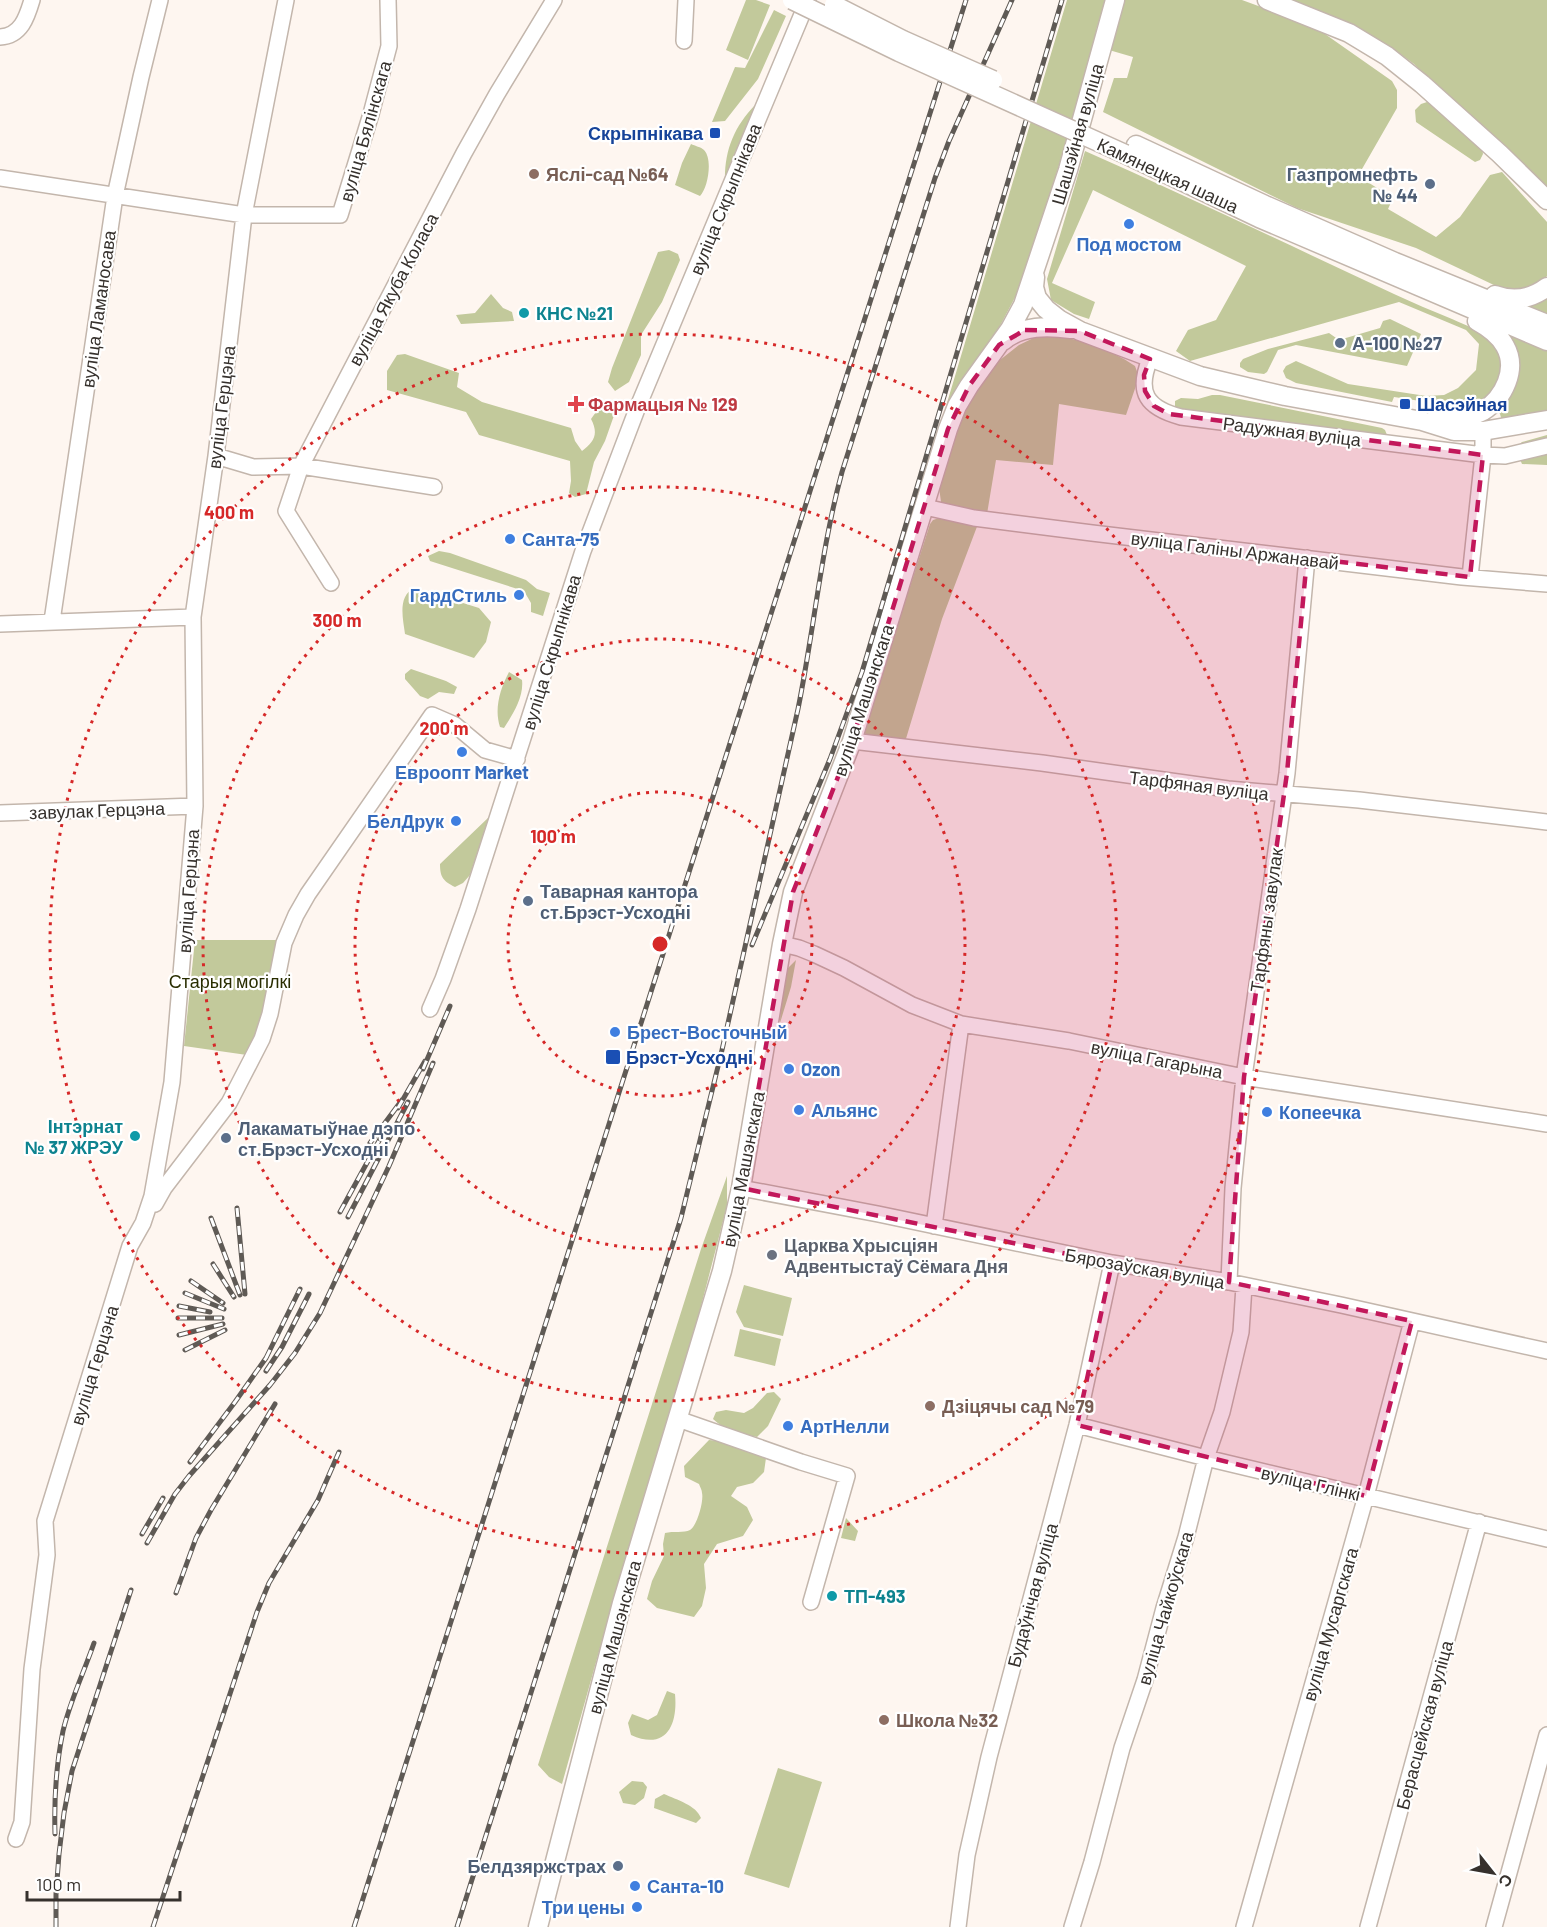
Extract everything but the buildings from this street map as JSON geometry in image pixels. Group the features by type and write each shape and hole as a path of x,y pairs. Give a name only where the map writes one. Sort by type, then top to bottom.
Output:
{"main road":[{"name":"Камянецкая шаша","path":"792,0 899,52 1265,205 1547,341"},
{"name":"Камянецкая шаша","path":"822,0 1129,148"},
{"name":"Шашэйная вуліца","path":"1032,307 1037,268 1068,170 1115,0"},
{"path":"1267,0 1349,33 1387,56 1500,154 1546,200"},
{"path":"1422,421 1460,418 1478,414 1490,406 1506,385 1510,363 1508,352 1505,345 1488,327 1408,290 1392,268 1413,264 1506,298 1528,297 1547,287"},
{"name":"Камянецкая шаша","path":"1392,268 1547,324"},
{"path":"1032,307 1020,321 1026,328 1058,327 1080,331"},
{"path":"1032,307 1047,318 1035,328"},
{"path":"1032,307 1080,331 1150,359 1239,387 1422,421 1454,431 1483,431 1547,420"},
{"name":"вуліца Машэнскага","path":"537,1927 622,1603 715,1300 741,1188 782,944 796,884 852,741 953,417 969,386 992,353 1032,307"},
{"name":"вуліца Машэнскага","path":"992,353 1008,337 1020,331 1035,328"}],"street":[{"path":"0,36 4,37 16,32 26,20 32,0"},
{"name":"вуліца Ламаносава","path":"52,621 115,196 160,0"},
{"name":"вуліца Герцэна","path":"16,1839 22,1822 32,1669 47,1555 45,1521 130,1246 143,1223 154,1188 172,1082 195,806 193,617 216,456 244,215 286,0"},
{"name":"вуліца Бялінскага","path":"0,178 244,215 340,215 389,46 388,0"},
{"name":"вуліца Якуба Коласа","path":"330,583 286,511 301,466 497,94 554,0"},
{"path":"684,40 686,0"},
{"name":"вуліца Скрыпнікава","path":"430,1010 468,909 583,551 626,438 808,0"},
{"name":"Радужная вуліца","path":"1150,359 1144,375 1145,392 1154,406 1181,417 1483,455 1505,456 1547,446"},
{"path":"1470,577 1483,455 1483,431"},
{"path":"216,456 253,467 301,466 434,487"},
{"name":"вуліца Галіны Аржанавай","path":"925,507 974,518 1470,577 1547,584"},
{"name":"Тарфяны завулак","path":"1229,1282 1233,1188 1244,1077 1284,795 1307,558"},
{"path":"0,624 193,617"},
{"path":"143,1223 164,1188 229,1103 262,1039 270,1014 284,943 296,915 432,715 455,725 485,750 517,759"},
{"name":"Тарфяная вуліца","path":"852,741 1042,763 1152,780 1284,795 1367,801 1547,822"},
{"name":"завулак Герцэна","path":"0,813 195,806"},
{"name":"вуліца Гагарына","path":"782,944 814,954 912,1005 960,1024 1069,1041 1244,1077 1547,1124"},
{"path":"934,1226 960,1024"},
{"name":"Бярозаўская вуліца","path":"741,1188 1112,1263 1229,1282 1547,1351"},
{"name":"Будаўнічая вуліца","path":"958,1927 967,1855 988,1757 1077,1425 1112,1263"},
{"name":"вуліца Чайкоўскага","path":"1072,1927 1122,1748 1186,1537 1206,1458 1222,1412 1241,1332 1245,1286"},
{"name":"вуліца Мусаргскага","path":"1244,1927 1366,1496 1412,1321"},
{"path":"678,1419 847,1476 811,1602"},
{"name":"вуліца Глінкі","path":"1077,1425 1547,1539"},
{"name":"Берасцейская вуліца","path":"1368,1927 1479,1522"},
{"path":"1494,1927 1547,1735"}],"highlighted area":[{"path":"1025,330 1080,331 1150,359 1144,375 1145,391 1154,406 1169,414 1483,455 1470,577 1307,558 1287,773 1244,1077 1229,1282 1412,1321 1366,1496 1077,1425 1112,1263 741,1188 793,892 852,741 948,429 969,386 999,345"}],"green space":[{"path":"746,0 756,0 770,5 748,60 726,50"},
{"path":"1067,0 1106,0 1059,165 1020,288 1001,324 944,413"},
{"path":"1124,0 1242,0 1315,27 1392,81 1397,90 1397,108 1358,176 1393,198 1388,209 1436,237 1460,217 1490,175 1502,172 1547,222 1547,276 1531,288 1518,290 1496,286 1416,248 1297,208 1103,112 1114,78 1127,78 1133,57 1109,50"},
{"path":"1287,0 1547,0 1547,187 1414,64 1392,48 1360,29"},
{"path":"774,10 786,16 758,79 725,121 712,122 735,67 745,68"},
{"path":"1427,102 1482,148 1483,154 1480,160 1475,162 1416,122 1415,110"},
{"path":"755,105 725,182 726,160 732,140 741,122"},
{"path":"691,144 700,147 707,154 709,166 707,180 700,196 675,185"},
{"path":"1085,151 1478,331 1491,341 1499,356 1501,372 1495,389 1477,405 1449,410 1427,407 1427,402 1394,397 1392,402 1296,383 1286,378 1283,371 1286,366 1296,361 1348,384 1426,396 1444,395 1458,388 1476,370 1479,344 1466,330 1399,302 1190,361 1176,351 1188,330 1216,320 1246,266 1093,190 1052,283 1095,302 1089,319 1074,314 1051,300 1047,279"},
{"path":"669,250 678,254 680,260 662,302 641,335 641,355 629,382 615,391 608,382 612,368 658,252"},
{"path":"491,294 503,308 512,312 514,321 461,324 456,315 475,313"},
{"path":"1547,295 1547,318 1526,309 1525,303"},
{"path":"1390,319 1421,334 1407,366 1296,345 1278,350 1264,374 1248,372 1240,367 1243,359 1268,349 1329,333 1339,340 1380,328 1383,321"},
{"path":"1507,332 1547,348 1547,413 1502,421 1496,409 1513,346"},
{"path":"1044,333 1091,345 1135,366 1139,377 1126,415 1059,404 1053,465 996,460 987,514 945,506 941,502 939,487 954,429 983,378 1019,345"},
{"path":"405,354 459,373 457,387 482,402 571,428 575,441 582,451 594,437 595,429 591,419 601,405 611,404 617,407 605,441 594,462 586,494 575,497 569,493 570,461 479,435 466,412 387,390 387,371 397,355"},
{"path":"1212,395 1382,428 1387,435 1187,414 1175,407 1175,401 1181,398 1198,399"},
{"path":"1547,435 1547,465 1522,464 1515,448 1522,442"},
{"path":"942,517 978,524 942,619 905,742 867,736 864,732 865,727 930,524 933,520"},
{"path":"439,551 526,580 537,589 550,593 543,616 531,612 531,603 524,591 430,561 428,556"},
{"path":"415,588 479,608 491,622 486,642 474,658 405,634 403,602 409,591"},
{"path":"411,669 457,687 454,694 439,692 428,699 420,696 405,679 405,674"},
{"path":"509,672 522,680 522,686 517,705 504,728 500,727 498,720 498,706"},
{"path":"489,817 470,875 463,883 455,887 443,878 440,864"},
{"name":"Старыя могілкі","path":"195,940 279,940 260,1027 247,1055 184,1046"},
{"path":"796,960 791,987 780,1023 781,997 786,970"},
{"path":"727,1176 727,1206 692,1341 624,1562 562,1784 549,1777 538,1765 701,1249"},
{"path":"744,1285 792,1298 783,1336 744,1327 736,1312"},
{"path":"740,1329 781,1339 775,1366 734,1356"},
{"path":"774,1392 781,1399 768,1426 757,1437 728,1429 713,1419 716,1412 726,1410 744,1413 753,1408 767,1393"},
{"path":"709,1440 730,1442 766,1458 764,1472 753,1483 737,1487 731,1496 747,1507 753,1520 743,1536 717,1544 704,1564 706,1588 702,1606 694,1617 657,1608 647,1599 652,1581 664,1556 665,1533 690,1530 697,1519 702,1502 702,1491 699,1484 685,1477 684,1466"},
{"path":"846,1518 858,1531 855,1541 841,1538"},
{"path":"667,1691 675,1694 675,1705 672,1725 667,1732 653,1740 631,1735 628,1723 632,1714 648,1720 657,1715"},
{"path":"778,1768 822,1782 789,1888 744,1874"},
{"path":"632,1781 643,1782 647,1787 644,1798 635,1805 623,1803 619,1792"},
{"path":"664,1794 691,1806 701,1818 696,1823 654,1808 655,1799"}],"railway":[{"path":"354,1927 966,0"},
{"path":"457,1927 681,1218 722,1050 798,709 823,560 842,472 935,178 949,141 1012,0"},
{"path":"752,945 830,759 862,672 1062,0"},
{"path":"423,1069 450,1006"},
{"path":"398,1108 425,1061"},
{"path":"147,1543 175,1494 270,1385 295,1353 320,1313 389,1166 433,1063"},
{"path":"370,1143 402,1100"},
{"path":"348,1217 408,1102"},
{"path":"340,1212 380,1139"},
{"path":"237,1208 245,1294"},
{"path":"211,1218 240,1295"},
{"path":"213,1264 234,1297"},
{"path":"191,1281 223,1303"},
{"path":"266,1358 300,1289"},
{"path":"185,1293 224,1309"},
{"path":"266,1371 282,1347 309,1294"},
{"path":"179,1306 210,1312"},
{"path":"178,1318 222,1318"},
{"path":"179,1335 223,1324"},
{"path":"185,1350 225,1330"},
{"path":"190,1462 266,1358"},
{"path":"176,1593 196,1538 275,1404"},
{"path":"153,1927 257,1612 269,1583 318,1500 339,1452"},
{"path":"142,1534 163,1498"},
{"path":"56,1927 59,1854 72,1771 131,1590"},
{"path":"55,1834 56,1782 63,1731 94,1643"}],"place":[{"name":"Скрыпнікава","path":"715,133"},
{"name":"Яслі-сад №64","path":"534,174"},
{"name":"Газпромнефть № 44","path":"1430,184"},
{"name":"Под мостом","path":"1129,224"},
{"name":"КНС №21","path":"524,313"},
{"name":"А-100 №27","path":"1340,343"},
{"name":"Фармацыя № 129","path":"576,404"},
{"name":"Шасэйная","path":"1405,404"},
{"name":"Санта-75","path":"510,539"},
{"name":"ГардСтиль","path":"519,595"},
{"name":"Евроопт Market","path":"462,752"},
{"name":"БелДрук","path":"456,821"},
{"name":"Таварная кантора ст.Брэст-Усходні","path":"528,901"},
{"name":"Брест-Восточный","path":"615,1032"},
{"name":"Брэст-Усходні","path":"613,1057"},
{"name":"Ozon","path":"789,1069"},
{"name":"Альянс","path":"799,1110"},
{"name":"Копеечка","path":"1267,1112"},
{"name":"Інтэрнат № 37 ЖРЭУ","path":"135,1136"},
{"name":"Лакаматыўнае дэпо ст.Брэст-Усходні","path":"226,1138"},
{"name":"Царква Хрысціян Адвентыстаў Сёмага Дня","path":"772,1255"},
{"name":"Дзіцячы сад №79","path":"930,1406"},
{"name":"АртНелли","path":"788,1426"},
{"name":"ТП-493","path":"832,1596"},
{"name":"Школа №32","path":"884,1720"},
{"name":"Белдзяржстрах","path":"618,1866"},
{"name":"Санта-10","path":"635,1886"},
{"name":"Три цены","path":"637,1907"}]}
